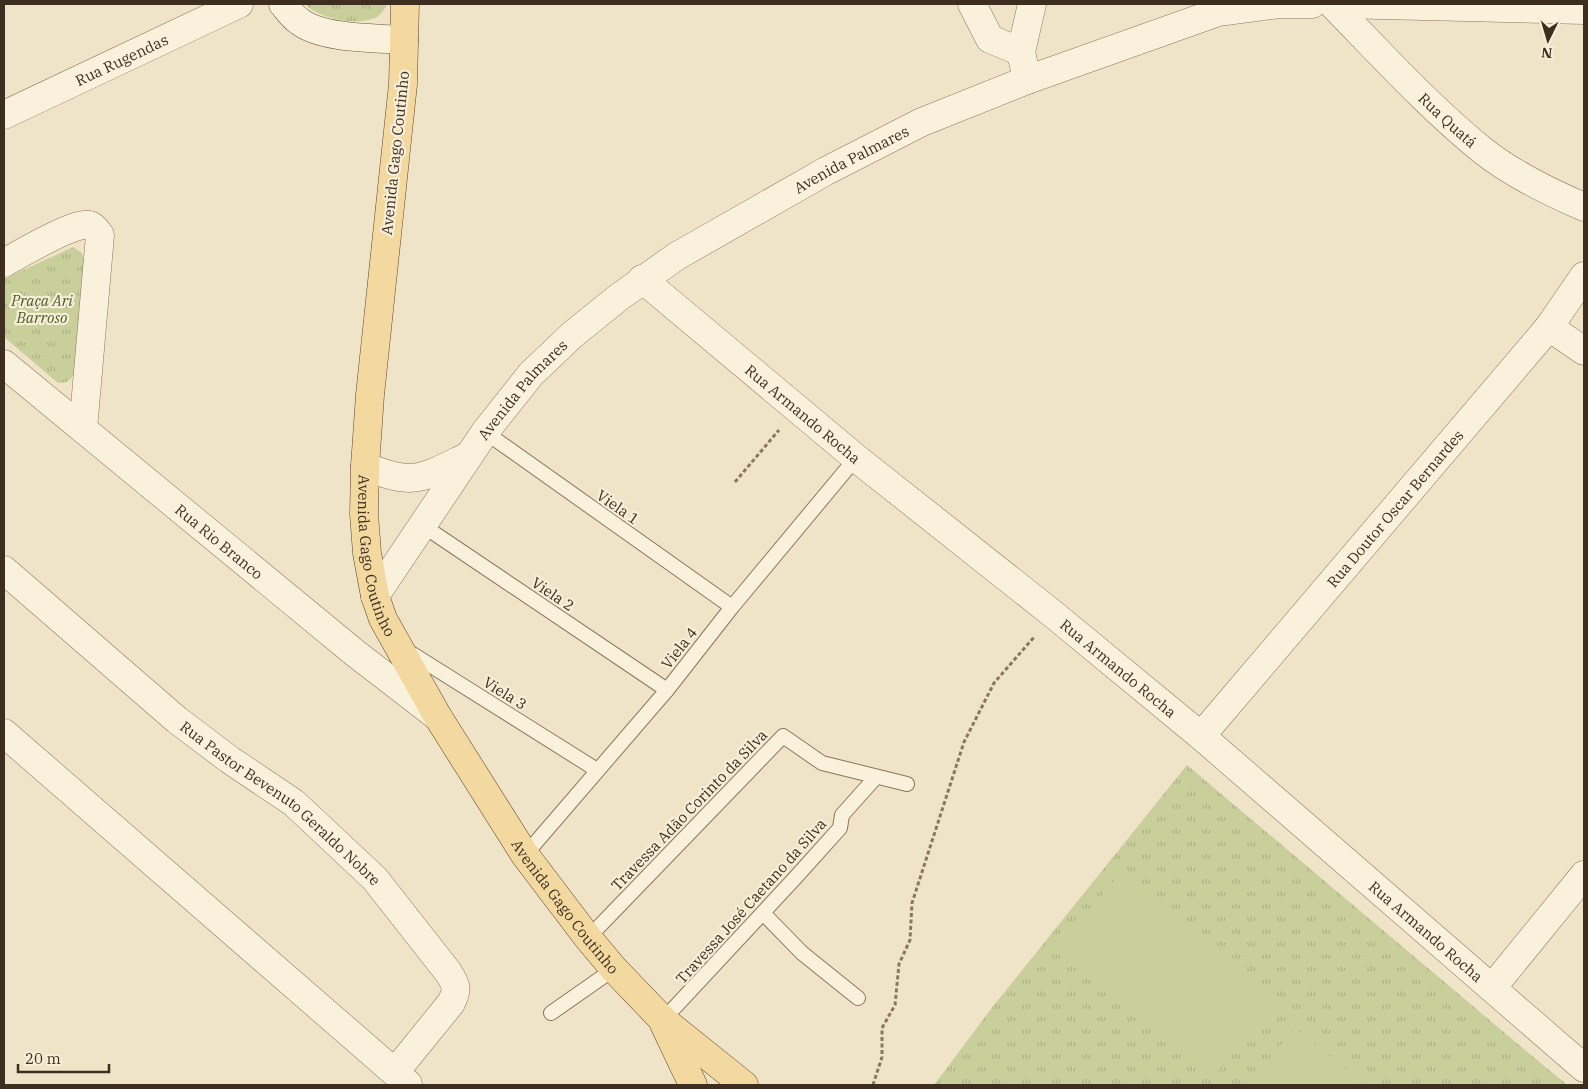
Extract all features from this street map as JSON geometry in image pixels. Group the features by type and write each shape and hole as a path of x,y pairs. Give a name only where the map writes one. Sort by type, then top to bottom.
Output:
{"main road":[{"name":"Avenida Gago Coutinho","path":"405,4 403,84 370,395 365,466 364,514 367,553 375,596 382,620 438,717 525,854 588,938 614,969 663,1020 744,1085"},
{"name":"Avenida Gago Coutinho","path":"663,1020 691,1084"}],"street":[{"name":"Rua Rugendas","path":"4,116 239,4"},
{"path":"283,4 300,22 336,35 404,40"},
{"path":"972,4 990,38 1021,52"},
{"path":"1027,80 1021,52 1032,4"},
{"name":"Avenida Palmares","path":"375,596 485,432 530,374 572,335 642,279 677,256 835,167 922,122 1027,80 1218,12 1279,4 1312,4"},
{"name":"Rua Quatá","path":"1332,4 1433,105 1483,151 1520,175 1584,207"},
{"path":"1339,4 1584,10"},
{"path":"4,262 81,225 89,225 96,229 100,235 83,429"},
{"name":"Rua Doutor Oscar Bernardes","path":"1200,736 1549,327 1584,276"},
{"name":"Rua Armando Rocha","path":"642,279 856,458 1053,614 1200,736 1584,1068"},
{"path":"1549,327 1584,351"},
{"name":"Rua Rio Branco","path":"4,364 355,653 438,717"},
{"name":"Avenida Palmares","path":"365,466 399,478 414,479 429,475 469,456"},
{"name":"Rua Pastor Bevenuto Geraldo Nobre","path":"4,570 177,720 230,760 294,803 375,879 448,972 455,982 456,992 451,1003 402,1079"},
{"path":"4,733 402,1079"},
{"path":"1492,988 1584,875"}],"lane":[{"name":"Viela 1","path":"485,432 732,607"},
{"name":"Viela 4","path":"525,854 666,690 732,607 856,458"},
{"name":"Viela 2","path":"422,525 666,690"},
{"name":"Viela 3","path":"395,642 598,770"},
{"name":"Travessa Adão Corinto da Silva","path":"588,938 783,736 822,763 907,784"},
{"name":"Travessa José Caetano da Silva","path":"663,1020 840,828 842,815 876,777"},
{"path":"763,913 802,953 858,998"},
{"path":"551,1013 614,969"}],"path":[{"path":"735,482 798,409"},
{"path":"873,1085 882,1057 882,1028 895,1005 899,964 910,940 912,903 964,742 994,683 1053,614"}],"green space":[{"path":"305,4 388,4 382,13 375,18 364,21 346,21 319,14"},
{"name":"Praça Ari Barroso","path":"73,247 82,253 85,263 75,372 69,380 58,383 4,337 4,279"},
{"path":"1187,765 1565,1083 1563,1085 934,1085 994,1005"},
{"path":"1121,872 1276,1001 1215,1074 1060,945"},
{"path":"1295,1028 1365,1085 1247,1085"}]}
